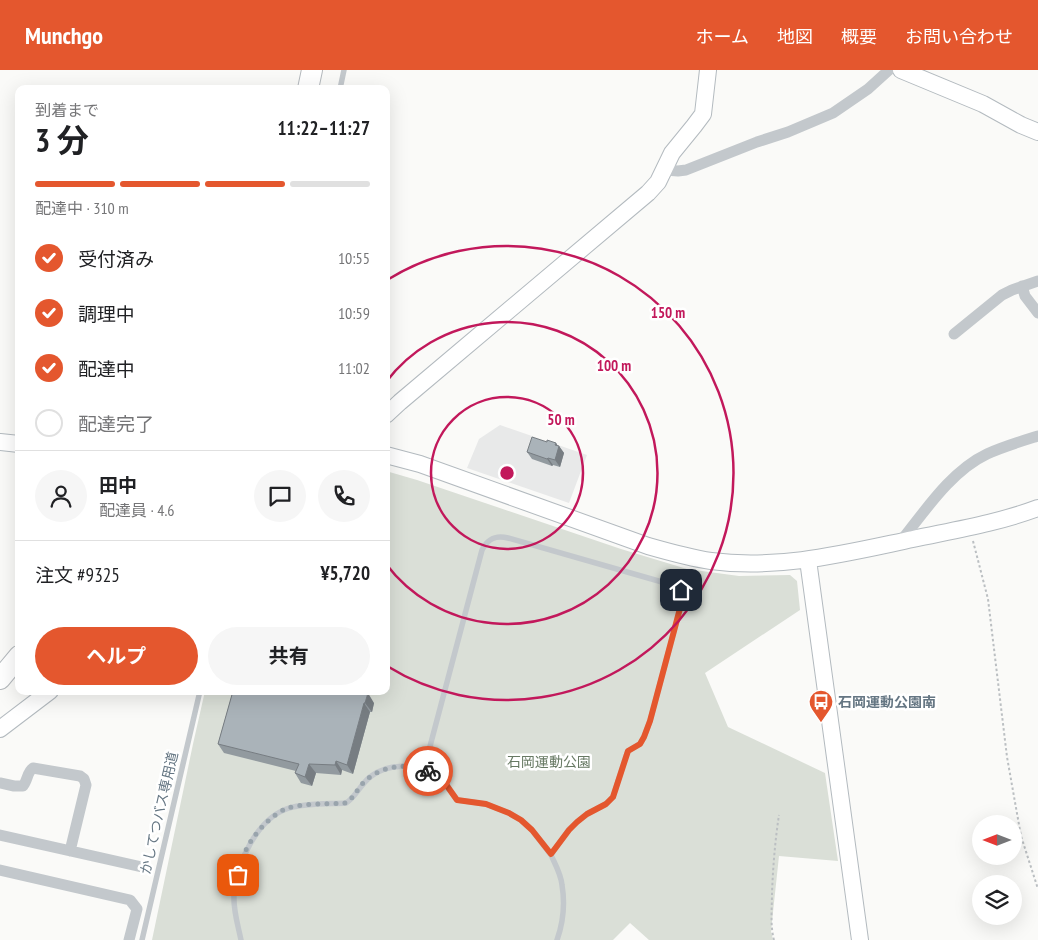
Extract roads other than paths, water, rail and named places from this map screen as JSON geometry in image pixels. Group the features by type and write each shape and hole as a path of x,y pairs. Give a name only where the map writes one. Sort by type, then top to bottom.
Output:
{"highway":[{"path":"309,85 312,70"}],"street":[{"path":"390,411 648,194 658,182 672,153 703,114 708,70"},
{"path":"665,170 686,170 833,113 868,89 889,70"},
{"path":"901,70 983,104 1038,132"},
{"path":"954,334 1002,295 1038,281"},
{"path":"1022,286 1025,296 1038,313"},
{"path":"901,542 944,488 956,475 974,461 987,454 1038,436"},
{"path":"0,442 15,444"},
{"path":"390,455 648,546 711,561 771,563 808,560 1002,520 1038,508"},
{"path":"808,560 860,940"},
{"path":"0,729 45,695"},
{"path":"0,783 23,786 30,770 33,768 80,776 84,779 86,785 70,851"},
{"path":"0,835 142,867"},
{"path":"0,870 130,900 137,909 129,940"}],"lane":[{"path":"341,85 344,70"},
{"path":"424,769 482,550 489,540 501,536 676,586 683,594 682,601 644,737 640,744 628,751 613,797 606,804 587,814 577,822 551,854"},
{"name":"かしてつバス専用道","path":"142,940 199,695"},
{"path":"241,940 235,916 234,894 238,875 246,851 266,823 278,813 288,808 346,803 352,800 364,782 372,776 389,768 409,766 424,769 431,773 445,783 457,800 486,804 509,813 521,820 532,830 551,854 562,883 562,916 557,940"}],"place":[{"name":"石岡運動公園南","path":"821,723"}],"park label":[{"name":"石岡運動公園","path":"549,762"}]}
